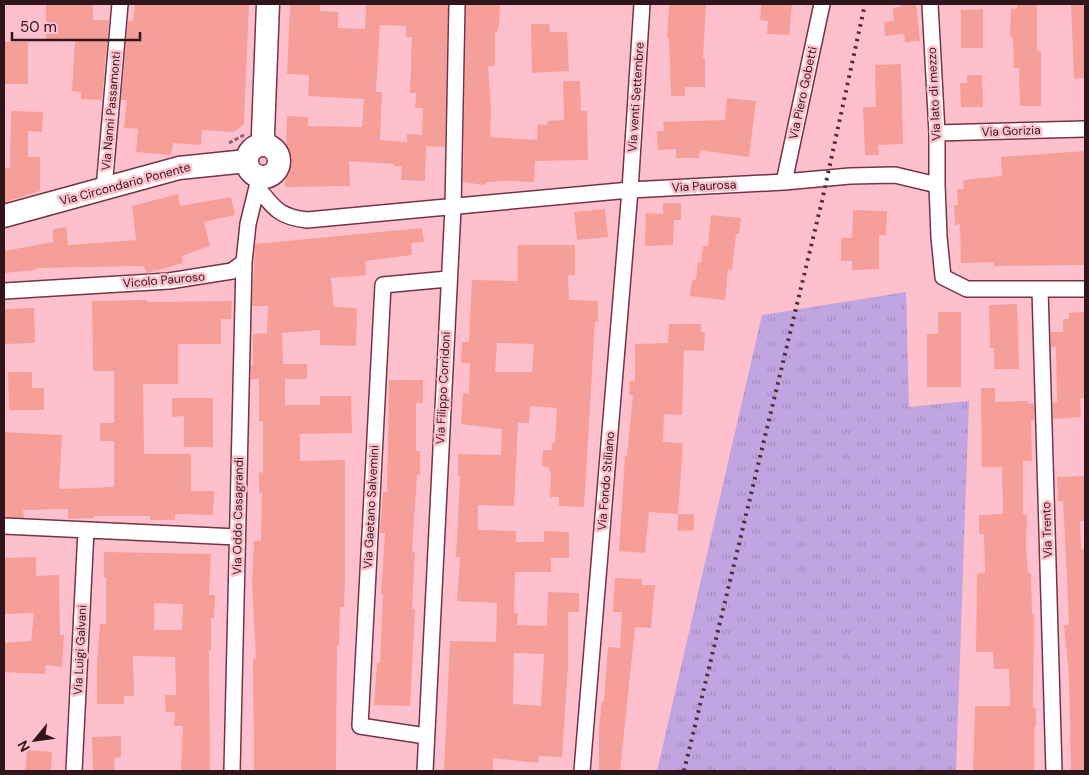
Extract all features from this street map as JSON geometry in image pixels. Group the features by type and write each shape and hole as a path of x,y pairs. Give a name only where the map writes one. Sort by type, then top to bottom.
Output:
{"street":[{"name":"Via Nanni Passamonti","path":"104,189 120,4"},
{"path":"244,262 254,175 252,150 263,139 268,4"},
{"name":"Via Filippo Corridoni","path":"425,771 453,208 457,4"},
{"name":"Via venti Settembre","path":"630,190 642,4"},
{"name":"Via Piero Gobetti","path":"784,182 822,4"},
{"name":"Via lato di mezzo","path":"930,4 937,133 937,185"},
{"name":"Via Gorizia","path":"937,133 1085,129"},
{"path":"254,175 270,177 280,164 278,153 263,139"},
{"name":"Via Circondario Ponente","path":"4,216 179,168 254,175"},
{"name":"Via Paurosa","path":"254,175 275,209 290,218 307,220 453,208 630,190 784,182 850,176 895,175 937,185"},
{"path":"937,185 938,237 943,277 967,289 1085,289"},
{"name":"Via Fondo Stiliano","path":"582,771 630,190"},
{"name":"Vicolo Pauroso","path":"4,290 169,281 232,271 244,262"},
{"name":"Via Oddo Casagrandi","path":"232,771 244,262"},
{"name":"Via Gaetano Salvemini","path":"426,736 360,726 383,285 448,279"},
{"name":"Via Trento","path":"1040,289 1054,771"},
{"path":"4,526 237,537"},
{"name":"Via Luigi Galvani","path":"74,771 86,530"}],"green space":[{"path":"906,292 909,407 969,401 956,771 657,771 762,315"}],"building":[{"path":"46,4 93,4 93,20 109,20 102,100 81,99 81,92 72,91 75,40 46,40"},
{"path":"135,4 249,4 244,124 234,132 202,130 201,145 173,143 171,155 136,152 138,129 124,128 127,100 121,100 128,21 133,21"},
{"path":"290,4 320,4 320,11 338,12 338,28 365,29 366,4 448,4 445,147 426,146 425,181 401,180 402,166 349,161 350,186 285,187 287,116 308,117 308,126 362,127 364,99 308,96 309,75 287,74","holes":["380,25 406,26 406,37 412,37 410,93 416,93 415,108 423,108 422,135 407,134 407,142 380,140 382,92 376,92"]},
{"path":"466,4 500,4 499,24 497,32 495,32 495,66 488,66 491,110 490,137 537,140 538,124 547,125 547,121 564,120 563,81 580,81 581,111 587,111 588,160 535,161 534,182 487,182 484,185 463,182"},
{"path":"669,4 706,4 703,58 705,58 705,87 685,87 685,96 671,96 669,39 667,38"},
{"path":"761,4 792,4 789,35 767,34 768,21 760,20"},
{"path":"900,4 916,4 920,41 905,42 904,34 885,36 884,22 894,21 893,8 901,7"},
{"path":"1017,4 1037,4 1037,51 1041,51 1041,106 1020,106 1019,68 1014,68 1013,37 1010,37 1011,9 1017,9"},
{"path":"1071,4 1085,4 1085,78 1074,79"},
{"path":"983,9 983,48 961,48 961,10"},
{"path":"531,24 549,24 550,32 567,32 569,71 532,73"},
{"path":"4,42 28,42 28,84 4,84"},
{"path":"901,64 903,144 878,145 879,155 865,155 863,107 876,107 875,65"},
{"path":"967,75 982,75 983,107 961,107 960,83 967,83"},
{"path":"727,98 756,101 749,157 700,150 699,158 676,158 676,149 658,150 657,131 664,131 663,122 725,120"},
{"path":"11,111 43,112 42,132 28,131 28,157 40,157 40,191 5,202 5,168 10,168"},
{"path":"1085,151 1085,265 994,266 994,262 961,263 960,224 955,225 954,205 958,205 957,189 964,189 963,180 1002,176 1001,157"},
{"path":"178,194 180,206 231,197 235,215 204,222 210,246 182,256 183,263 147,273 143,266 36,268 36,270 4,273 4,251 53,242 53,229 66,227 68,245 136,240 132,206"},
{"path":"663,203 681,203 681,220 674,220 673,245 645,246 646,213 663,214"},
{"path":"605,209 608,237 577,240 574,212"},
{"path":"853,210 887,211 886,235 879,235 879,269 852,270 852,261 841,261 841,238 852,238"},
{"path":"711,215 741,218 739,234 736,234 732,270 728,269 725,300 690,296 692,280 696,280 698,262 701,263 703,246 708,246"},
{"path":"422,228 424,242 411,243 412,255 365,261 366,275 331,278 334,307 357,308 356,346 320,345 320,330 282,333 283,364 307,364 307,379 285,379 285,405 320,405 320,396 351,396 352,433 300,434 300,461 345,460 345,581 344,607 340,607 339,645 337,645 336,771 254,771 253,659 256,659 252,583 254,541 261,541 262,493 259,493 259,472 263,473 263,421 259,421 259,379 251,379 251,365 253,365 253,334 267,333 268,306 252,306 255,244"},
{"path":"518,245 575,245 575,275 568,275 569,300 598,301 598,322 595,321 584,507 559,506 559,497 550,497 551,476 549,467 542,466 543,450 552,450 552,443 555,443 557,408 530,406 529,423 518,423 514,506 478,505 478,530 516,531 516,542 544,542 544,531 569,532 569,558 551,558 551,572 515,572 514,613 518,613 517,625 547,626 548,592 579,593 579,612 568,612 568,666 562,757 539,756 538,763 493,758 493,771 444,770 450,641 496,642 497,603 457,601 460,557 456,557 460,476 458,476 458,454 501,455 502,429 461,424 463,393 469,394 470,363 461,363 462,342 469,342 472,280 518,281","holes":["497,343 534,344 532,372 495,372","514,653 544,654 541,706 513,704"]},
{"path":"147,300 147,302 232,301 231,319 221,319 221,344 178,344 178,384 143,384 144,454 191,454 191,491 214,491 213,515 175,514 175,520 150,520 150,516 94,516 94,518 68,519 68,509 23,510 24,518 4,517 4,432 62,435 59,489 114,487 114,441 100,441 100,423 114,423 114,371 93,371 92,301"},
{"path":"1017,304 1019,369 994,369 994,348 990,348 989,305"},
{"path":"34,308 35,343 5,344 4,309"},
{"path":"938,312 961,312 961,387 927,387 927,334 938,334"},
{"path":"1085,312 1085,398 1080,398 1081,417 1053,419 1053,403 1057,402 1056,347 1051,347 1051,332 1063,332 1063,319 1069,319 1069,313"},
{"path":"669,324 701,324 701,332 705,332 704,351 684,350 682,415 664,414 663,442 683,443 678,514 649,512 645,553 619,551 625,456 627,456 633,395 629,395 630,381 635,381 635,344 668,343"},
{"path":"8,372 32,372 32,388 44,388 44,410 9,410"},
{"path":"389,380 423,380 423,403 416,403 416,451 420,451 420,475 417,475 412,552 415,552 412,609 415,609 410,706 374,705 377,663 380,663 383,594 381,594 385,533 380,533 383,492 387,492"},
{"path":"981,388 995,388 995,402 1028,401 1028,404 1034,403 1034,420 1031,420 1032,461 1023,461 1023,514 1027,515 1026,548 1028,573 1031,573 1032,614 1034,614 1033,708 1036,708 1036,727 1034,727 1034,771 973,771 975,706 1010,706 1009,669 994,669 993,652 976,652 977,574 985,573 984,534 979,534 979,515 1003,514 1002,467 982,467"},
{"path":"172,398 213,398 213,447 184,447 184,416 172,417"},
{"path":"1085,476 1085,521 1080,521 1081,549 1084,549 1085,567 1085,771 1071,771 1069,676 1064,625 1069,625 1067,576 1063,501 1058,501 1057,477"},
{"path":"678,514 694,514 694,530 678,531"},
{"path":"104,552 211,554 209,595 215,595 214,618 211,618 211,650 209,650 210,771 181,771 183,726 174,726 175,712 166,712 165,695 176,695 175,657 133,656 134,696 124,696 124,704 97,704 97,663 100,624 106,624 106,577 104,577","holes":["154,603 183,604 182,630 154,630"]},
{"path":"36,557 36,576 59,575 60,635 64,635 62,667 46,665 45,674 4,672 4,643 31,641 34,613 5,614 4,558"},
{"path":"615,578 642,579 642,585 655,585 651,628 635,627 620,771 599,771 599,727 602,701 604,702 608,647 620,648 622,612 613,612"},
{"path":"121,736 121,757 114,758 115,771 93,771 92,737"},
{"path":"27,750 52,752 51,771 25,771"}],"railway":[{"path":"684,771 822,201 865,4"}]}
